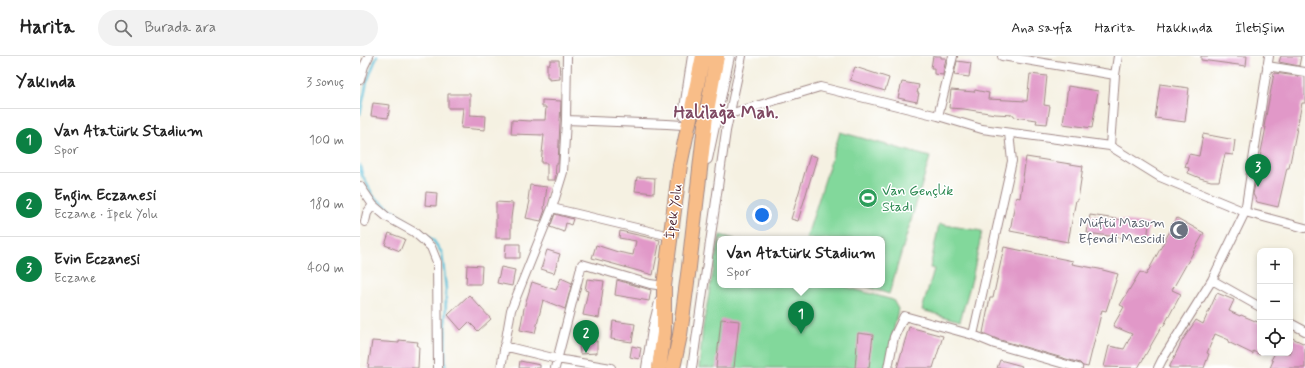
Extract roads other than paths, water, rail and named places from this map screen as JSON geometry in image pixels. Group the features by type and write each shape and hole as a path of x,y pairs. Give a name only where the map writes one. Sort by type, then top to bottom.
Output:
{"highway":[{"name":"İpek Yolu","path":"659,368 664,333 664,286 680,165 703,56"},
{"name":"İpek Yolu","path":"673,368 680,335 706,116 717,56"}],"street":[{"path":"360,80 362,66 369,56"},
{"path":"500,368 511,310 552,208 563,172 566,120 567,56"},
{"path":"680,165 683,126 693,56"},
{"path":"696,204 729,56"},
{"path":"692,368 726,132 742,56"},
{"path":"938,116 953,56"},
{"path":"1002,56 1115,76"},
{"path":"1110,146 1115,76 1118,56"},
{"path":"1158,368 1212,280 1245,212 1269,56"},
{"path":"1267,66 1305,72"},
{"path":"716,118 820,87 938,116 982,129 1110,146 1160,177 1245,212 1305,228"},
{"path":"566,120 683,126"},
{"path":"973,335 1012,162 1009,133"},
{"path":"360,186 373,205 387,217 414,232 431,247 437,262 438,368"},
{"path":"365,222 373,205"},
{"path":"552,208 670,236"},
{"path":"555,368 582,264 650,284 664,286 653,330 647,368"},
{"path":"1212,280 1257,305"},
{"path":"888,368 894,337 904,316 973,335 995,344 1078,368"},
{"path":"1293,325 1305,331"},
{"path":"678,368 680,335"},
{"path":"504,346 558,359 611,368"}],"waterway":[{"path":"360,114 367,82 377,56"},
{"path":"360,165 362,175 374,197 433,240 442,253 446,289 445,368"}],"place":[{"name":"Evin Eczanesi","path":"1258,187"},
{"name":"Van Gençlik Stadı","path":"868,198"},
{"name":"Müftü Masum Efendi Mescidi","path":"1179,230"},
{"name":"Van Atatürk Stadium","path":"801,334"},
{"name":"Engin Eczanesi","path":"586,353"}],"district":[{"name":"Halilağa Mah.","path":"726,112"}]}
